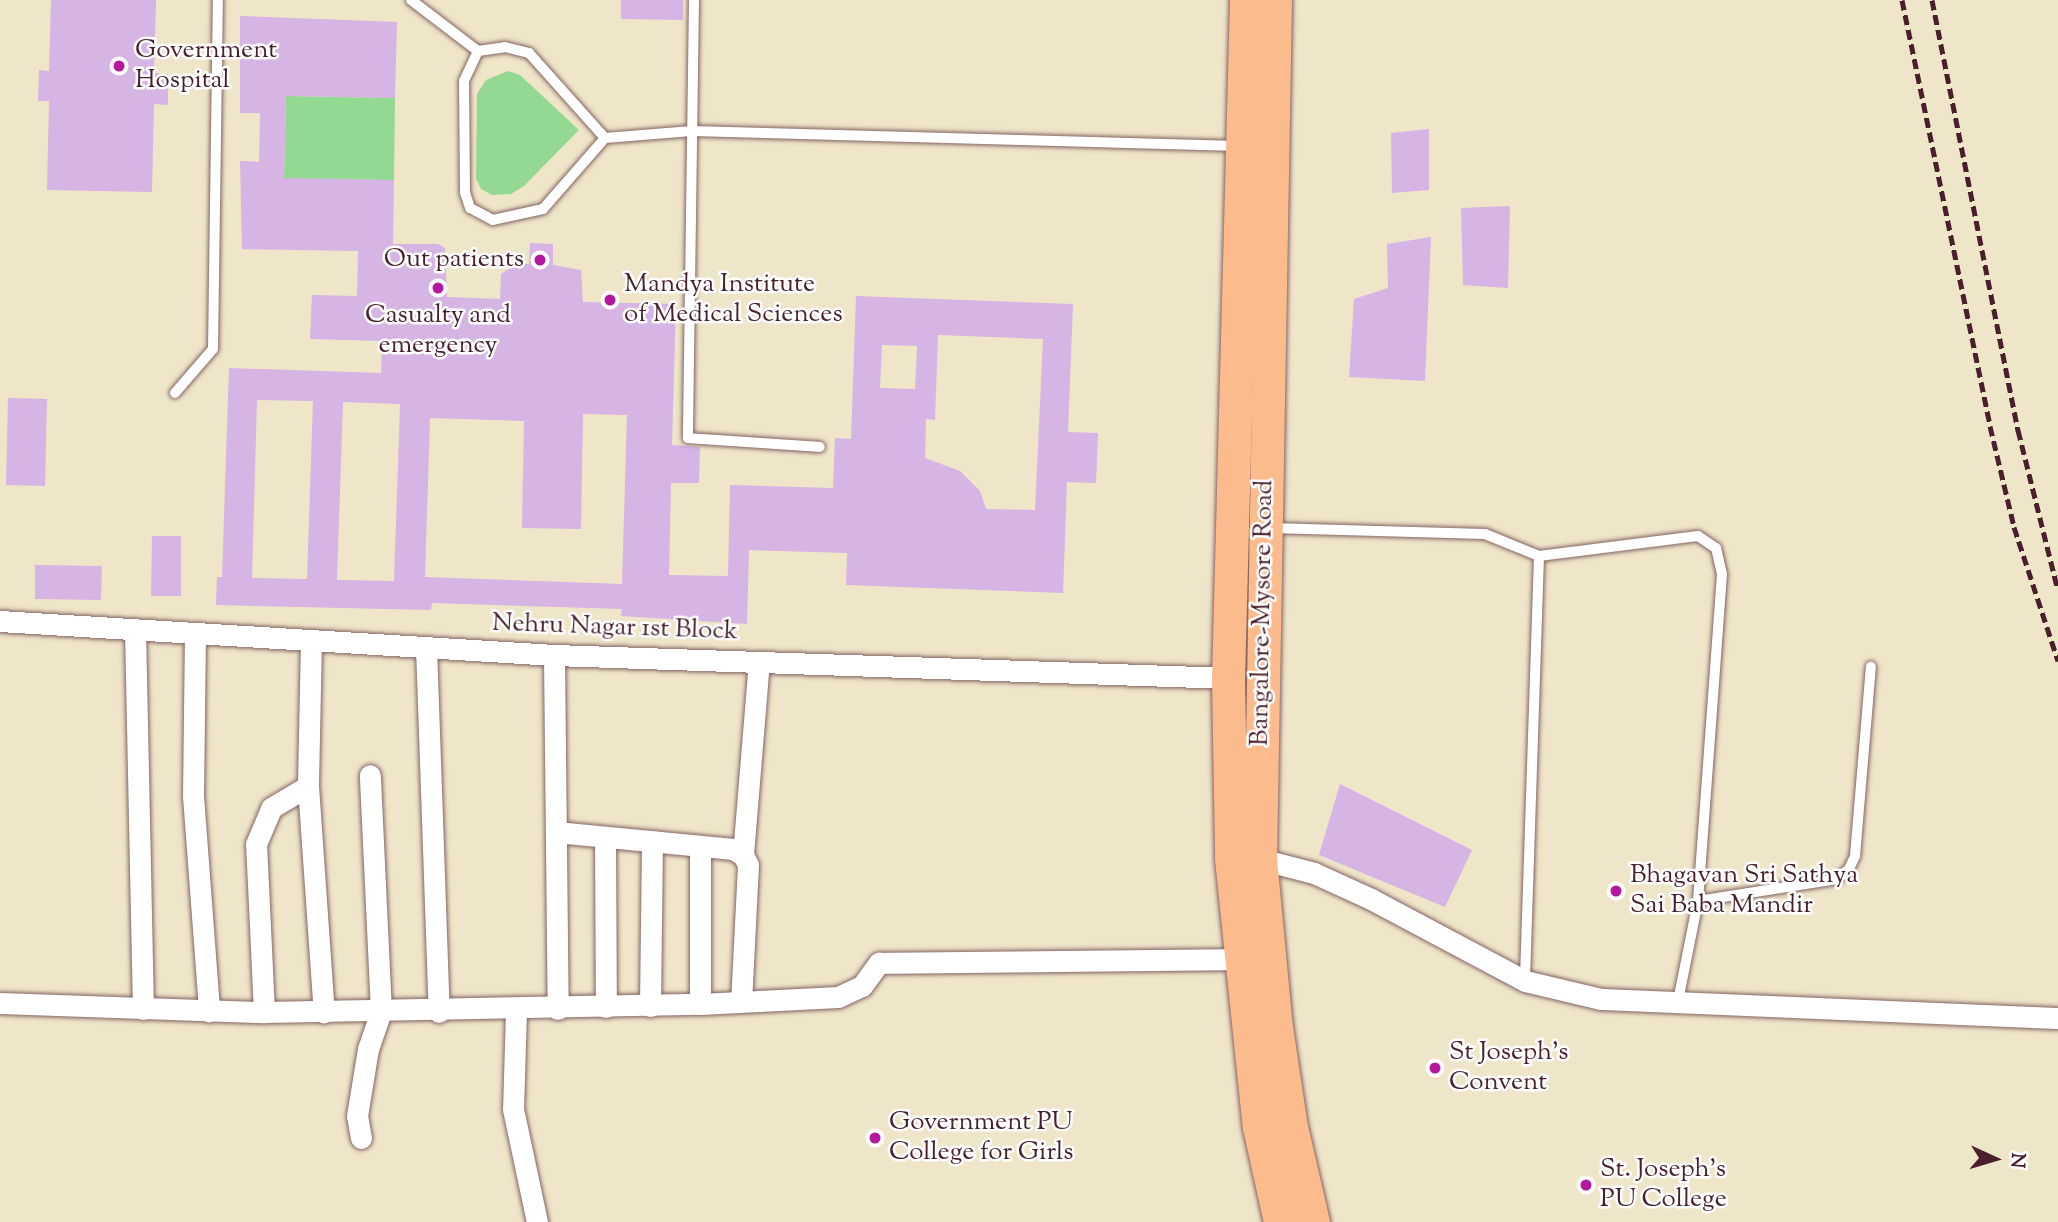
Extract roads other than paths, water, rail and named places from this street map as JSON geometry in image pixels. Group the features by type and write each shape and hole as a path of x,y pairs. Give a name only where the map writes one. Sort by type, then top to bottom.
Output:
{"main road":[{"name":"Bangalore-Mysore Road","path":"1246,0 1258,147"},
{"name":"Bangalore-Mysore Road","path":"1275,0 1258,147 1251,525 1260,859 1276,1027 1291,1127 1313,1222"},
{"name":"Bangalore-Mysore Road","path":"1251,525 1228,678 1231,858 1239,959 1259,1126 1280,1222"}],"street":[{"name":"Nehru Nagar 1st Block","path":"0,621 554,655 1228,678"},
{"path":"135,629 143,1009"},
{"path":"195,633 193,796 209,1011"},
{"path":"312,640 308,786 324,1012"},
{"path":"426,647 439,1012"},
{"path":"554,655 558,1009"},
{"path":"741,1002 748,865 743,855 760,662"},
{"path":"361,1138 357,1116 368,1049 381,1012 370,775"},
{"path":"264,1012 256,844 271,808 308,786"},
{"path":"556,832 733,849 743,855"},
{"path":"605,836 606,1007"},
{"path":"650,1006 652,841"},
{"path":"700,846 700,1004"},
{"path":"1260,859 1314,873 1371,899 1525,981 1601,999 2058,1018"},
{"path":"0,1003 264,1012 439,1012 650,1006 838,997 862,986 879,963 1239,959"},
{"path":"516,1010 513,1109 537,1222"}],"lane":[{"path":"175,393 213,349 219,0"},
{"path":"411,0 478,51 505,47 529,53 605,138"},
{"path":"694,0 688,438 820,447"},
{"path":"478,51 464,81 465,192 470,208 493,220 543,209 605,138 692,131 1258,147"},
{"path":"1251,525 1485,534 1539,556 1698,536 1716,548 1722,574 1698,901 1678,1001"},
{"path":"1525,981 1539,556"},
{"path":"1698,901 1837,879 1849,869 1855,856 1871,667"}],"railway":[{"path":"1902,0 1990,426 2014,527 2058,661"},
{"path":"1932,0 2018,430 2058,590"}],"place":[{"name":"Government Hospital","path":"119,66"},
{"name":"Out patients","path":"540,260"},
{"name":"Casualty and emergency","path":"438,288"},
{"name":"Mandya Institute of Medical Sciences","path":"610,300"},
{"name":"Bhagavan Sri Sathya Sai Baba Mandir","path":"1616,891"},
{"name":"St Joseph's Convent","path":"1435,1068"},
{"name":"Government PU College for Girls","path":"875,1138"},
{"name":"St. Joseph’s PU College","path":"1586,1185"}]}
